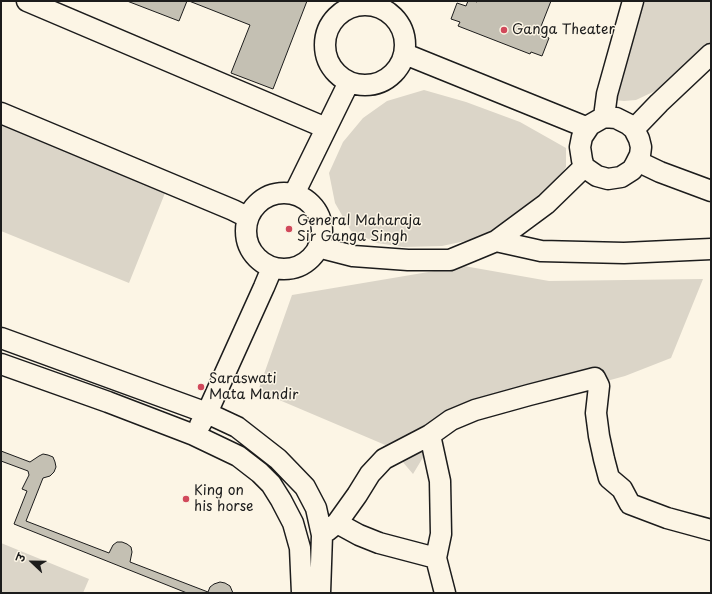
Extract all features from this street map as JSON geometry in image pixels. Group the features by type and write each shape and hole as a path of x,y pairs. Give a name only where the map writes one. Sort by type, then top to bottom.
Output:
{"street":[{"path":"27,1 326,128"},
{"path":"604,117 607,94 633,1"},
{"path":"359,3 385,9 395,17 402,28 406,40 405,54 399,66 390,77 377,84 362,85 349,82 338,75 330,64 326,52 325,39 329,26 337,16 347,8 359,3"},
{"path":"405,54 588,128"},
{"path":"634,129 711,54"},
{"path":"294,194 349,82"},
{"path":"1,112 247,217"},
{"path":"604,117 616,118 634,129 641,147 640,155 632,170 621,177 608,179 597,176 584,167 580,147 582,136 588,128 604,117"},
{"path":"637,161 660,172 711,191"},
{"path":"318,247 353,256 408,260 450,260 496,241 546,204 584,167"},
{"path":"290,192 312,203 321,218 323,233 321,243 306,263 285,270 272,268 259,261 250,252 245,238 247,217 268,194 290,192"},
{"path":"496,241 541,251 624,253 711,249"},
{"path":"194,435 207,413 272,268"},
{"path":"1,338 207,413 237,426 278,459 305,487 329,529 359,534 380,543 436,558"},
{"path":"1,364 108,402 194,435 238,456 260,473 271,484 293,523 300,548 302,593"},
{"path":"320,593 329,529 357,495 370,474 384,459 430,435 451,420 475,410 595,378 599,386 596,413 599,436 609,478 622,488 630,504 667,518 711,530"},
{"path":"430,435 440,481 441,534 436,558 445,593"}],"shaded area":[{"path":"640,1 711,1 711,46 655,91 636,100 614,100"},
{"path":"424,90 466,102 520,122 566,148 566,167 551,189 493,234 442,246 404,247 377,243 351,231 335,203 329,173 343,142 363,118 387,101"},
{"path":"1,116 169,183 129,283 1,231"},
{"path":"464,266 549,281 703,279 671,358 625,376 442,426 413,474 390,447 258,391 292,295"},
{"path":"1,543 89,579 83,593 1,593"}],"building":[{"path":"127,1 187,1 179,21"},
{"path":"189,1 307,1 273,89 231,73 250,25"},
{"name":"Ganga Theater","path":"468,1 551,1 538,34 549,38 542,56 531,52 530,54 458,26 460,22 451,19 457,3 466,6"},
{"path":"1,451 30,462 43,454 48,455 53,457 55,462 56,467 54,472 50,476 43,478 26,521 109,553 113,545 117,542 122,542 131,547 132,552 130,562 208,592 210,587 214,584 220,582 225,583 230,586 233,593 187,593 14,524 27,491 22,489 29,475 28,471 1,461"}],"place":[{"name":"Ganga Theater","path":"504,30"},
{"name":"General Maharaja Sir Ganga Singh","path":"289,229"},
{"name":"Saraswati Mata Mandir","path":"201,387"},
{"name":"King on his horse","path":"186,499"}]}
